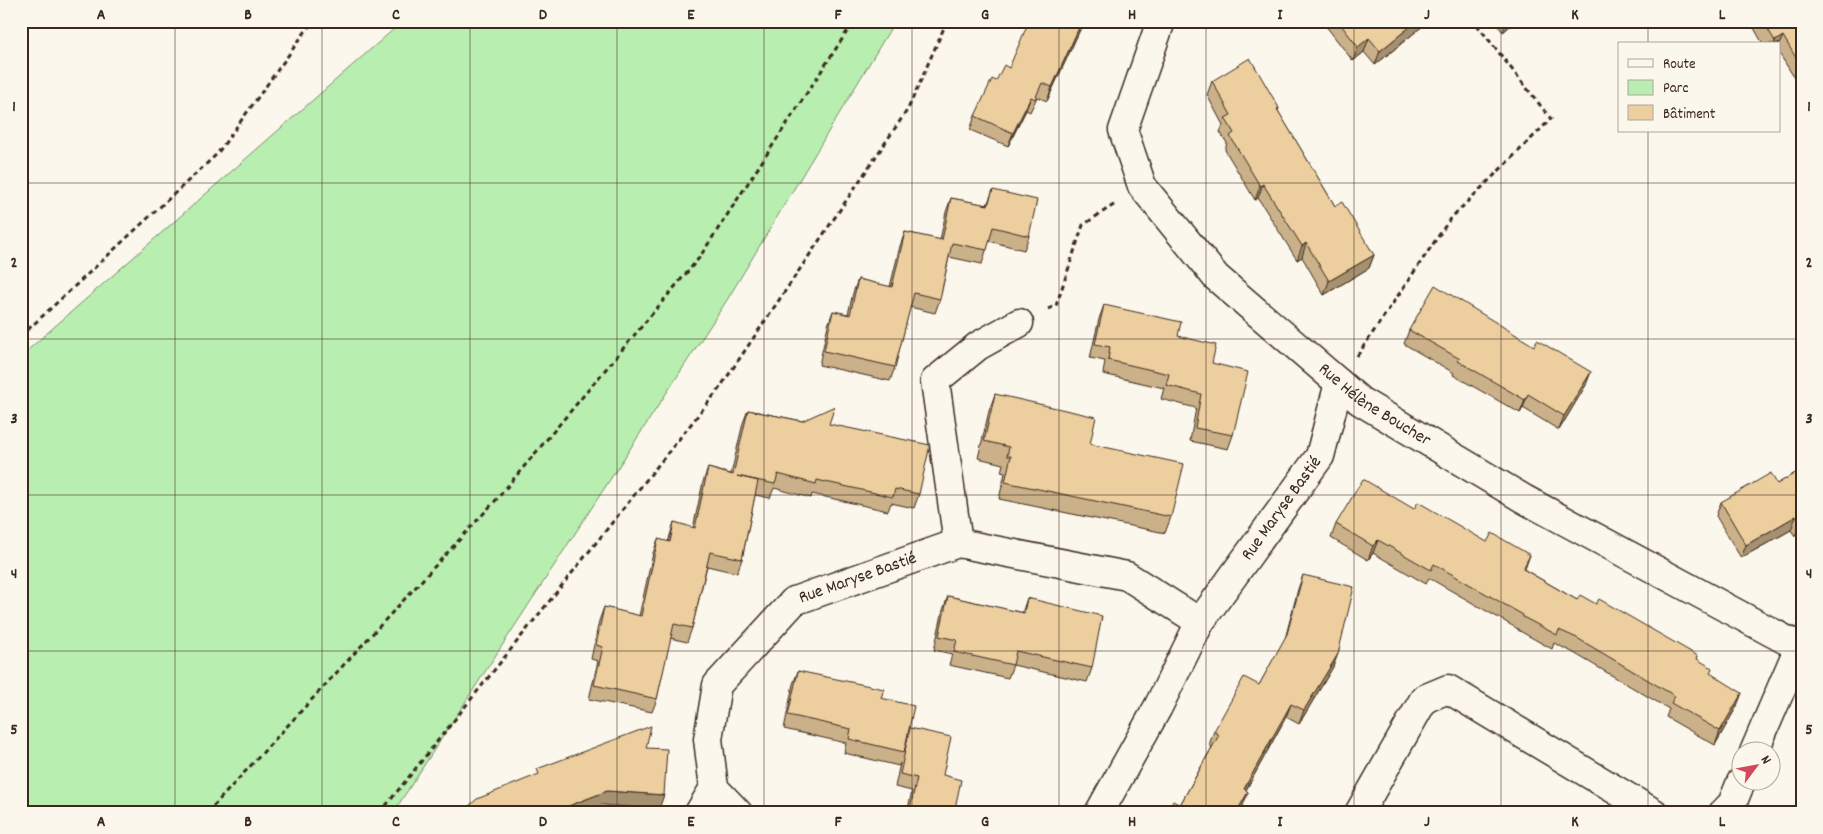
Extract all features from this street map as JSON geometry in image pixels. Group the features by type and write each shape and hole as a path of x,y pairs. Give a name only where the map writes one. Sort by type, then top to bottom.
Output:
{"street":[{"name":"Rue Hélène Boucher","path":"1161,21 1123,130 1142,186 1216,277 1360,401 1524,499 1801,645"},
{"path":"1019,323 978,346 935,381 958,543 1127,576 1200,622"},
{"name":"Rue Maryse Bastié","path":"1099,813 1158,707 1200,622 1320,456 1339,383"},
{"name":"Rue Maryse Bastié","path":"714,788 708,739 717,685 794,601 958,543"},
{"path":"1758,742 1801,645"},
{"path":"1359,813 1424,699 1448,689 1654,813"},
{"path":"699,813 714,788 738,813"},
{"path":"1723,813 1732,804 1737,792"}],"path":[{"path":"21,336 217,154 313,21"},
{"path":"207,813 496,500 699,258 854,21"},
{"path":"380,813 719,389 908,108 947,21"},
{"path":"1339,383 1450,220 1551,118 1474,21"},
{"path":"1019,323 1056,306 1083,225 1142,186"}],"green space":[{"path":"403,21 895,21 727,300 393,813 21,813 21,356"}],"building":[{"path":"1029,21 1082,21 1052,87 1042,83 1035,99 1031,97 1013,133 975,116 992,79 996,81 1004,65 1009,68"},
{"path":"1338,21 1417,21 1380,51 1369,38 1358,47"},
{"path":"1763,21 1802,21 1802,68 1783,36 1775,41"},
{"path":"1250,58 1279,108 1277,109 1335,206 1342,202 1374,255 1329,281 1306,243 1302,246 1263,184 1260,186 1230,136 1234,133 1225,118 1231,115 1212,81"},
{"path":"993,190 1037,200 1029,236 993,227 987,250 952,243 940,299 914,293 895,367 824,351 833,311 850,315 858,279 892,287 905,232 942,240 951,198 988,205"},
{"path":"1435,285 1534,346 1537,340 1591,372 1564,416 1528,394 1525,400 1458,361 1460,359 1409,330"},
{"path":"1104,305 1181,322 1178,336 1216,345 1212,363 1248,372 1233,435 1195,428 1201,394 1166,385 1169,374 1108,360 1110,347 1095,344"},
{"path":"995,394 1096,417 1090,444 1184,464 1171,517 1005,482 1011,456 1007,456 1009,447 984,441"},
{"path":"835,406 829,424 930,445 919,494 895,489 893,497 817,480 816,484 778,474 775,484 737,476 758,481 742,559 710,552 692,628 674,624 657,699 594,685 603,647 596,645 604,607 641,616 658,539 670,542 674,522 695,528 708,468 733,475 748,410 802,421"},
{"path":"1802,469 1802,522 1800,523 1796,516 1746,545 1721,502 1771,473 1777,484"},
{"path":"1363,479 1414,509 1418,502 1487,542 1492,533 1530,555 1523,569 1577,600 1580,595 1596,604 1599,599 1698,656 1697,659 1712,668 1710,673 1742,693 1720,731 1671,703 1675,696 1577,638 1559,630 1557,635 1434,564 1431,570 1378,540 1373,546 1336,524"},
{"path":"1303,575 1354,587 1338,654 1304,710 1291,704 1244,789 1248,792 1236,813 1166,813 1173,801 1180,805 1219,735 1214,731 1244,677 1259,685 1287,634"},
{"path":"948,596 1024,613 1027,598 1102,616 1092,668 1016,651 1013,665 954,652 957,640 939,636"},
{"path":"798,671 884,689 881,698 914,706 904,752 849,739 851,729 788,715"},
{"path":"651,726 646,748 667,749 664,795 607,791 553,813 461,813 477,799 539,774 537,769"},
{"path":"910,728 951,737 943,775 961,780 954,813 909,813 917,778 900,774"}]}
